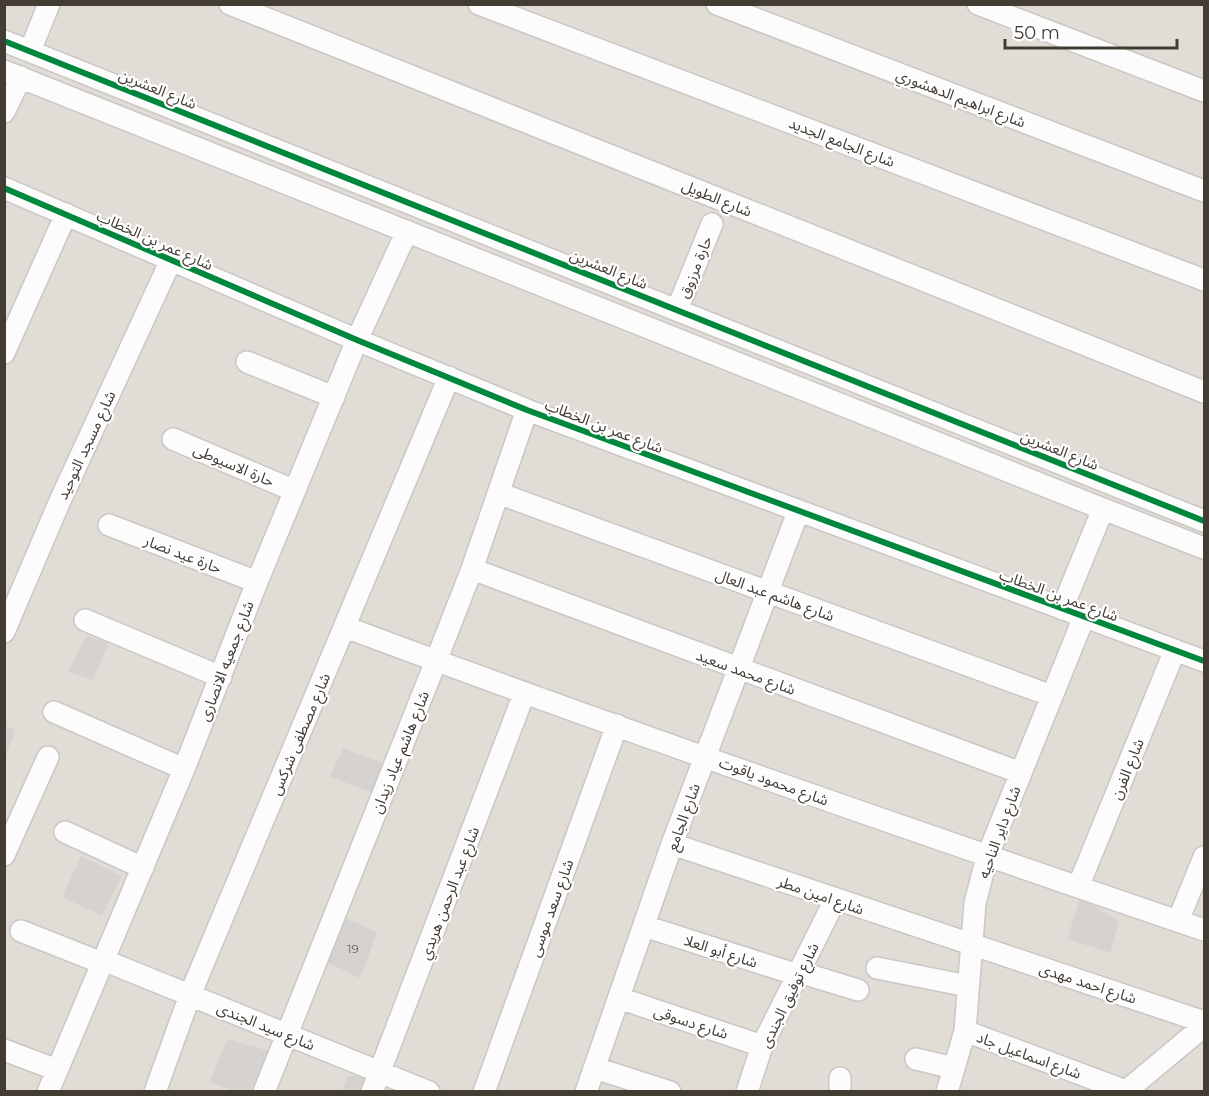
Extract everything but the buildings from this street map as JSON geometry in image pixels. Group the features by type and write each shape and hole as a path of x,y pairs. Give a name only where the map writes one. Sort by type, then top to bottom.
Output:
{"street":[{"path":"30,51 49,4"},
{"name":"شارع الطويل","path":"230,4 1204,392"},
{"name":"شارع الجامع الجديد","path":"479,4 1204,280"},
{"name":"شارع ابراهيم الدهشوري","path":"717,4 1204,191"},
{"path":"978,4 1204,91"},
{"name":"شارع العشرين","path":"4,41 1204,521"},
{"path":"4,112 13,74 1204,548"},
{"name":"شارع عمر بن الخطاب","path":"6,193 66,214 357,340 527,410 1204,661"},
{"path":"4,353 66,214"},
{"name":"حارة مرزوق","path":"678,310 712,224"},
{"name":"شارع جمعيه الانصارى","path":"48,1092 184,769 257,582 357,340 407,231"},
{"name":"شارع مسجد التوحيد","path":"4,632 59,503 171,260"},
{"path":"247,362 334,398"},
{"name":"شارع مصطفى شركس","path":"155,1092 190,995 449,377"},
{"name":"شارع هاشم عياد زيدان","path":"264,1092 472,569 527,410"},
{"name":"حارة الاسيوطى","path":"173,439 295,490"},
{"name":"شارع هاشم عبد العال","path":"498,493 1052,696"},
{"path":"1062,609 1103,509"},
{"name":"شارع الجامع","path":"586,1092 672,844 798,512"},
{"name":"حارة عيد نصار","path":"109,525 257,582"},
{"name":"شارع محمد سعيد","path":"472,569 1021,772"},
{"name":"شارع داير الناحيه","path":"947,1092 965,1031 975,903 987,856 1084,617"},
{"path":"85,620 220,677"},
{"name":"شارع محمود ياقوت","path":"345,627 524,694 1204,930"},
{"name":"شارع الفرن","path":"1078,887 1175,650"},
{"name":"شارع عبد الرحمن هريدي","path":"372,1092 524,694"},
{"path":"54,712 184,769"},
{"name":"شارع سعد موسى","path":"484,1092 617,725"},
{"path":"4,855 48,757"},
{"path":"65,832 143,868"},
{"name":"شارع امين مطر","path":"672,844 970,944"},
{"path":"1178,921 1204,857"},
{"name":"شارع توفيق الجندى","path":"747,1092 762,1046 835,900"},
{"name":"شارع أبو العلا","path":"644,926 798,974 858,990"},
{"name":"شارع سيد الجندى","path":"21,931 190,995 429,1092"},
{"name":"شارع احمد مهدى","path":"970,944 1204,1024"},
{"path":"877,968 968,986"},
{"name":"شارع دسوقى","path":"619,998 762,1046"},
{"path":"1126,1091 1204,1024"},
{"name":"شارع اسماعيل جاد","path":"965,1031 1126,1091"},
{"path":"4,1050 57,1070"},
{"path":"916,1059 954,1068"},
{"path":"595,1068 670,1092"}],"shaded area":[{"path":"5,5 1204,5 1204,1091 5,1091"}],"cycle path":[{"path":"4,41 1204,521"},
{"path":"4,188 357,340 527,410 1204,661"}]}
